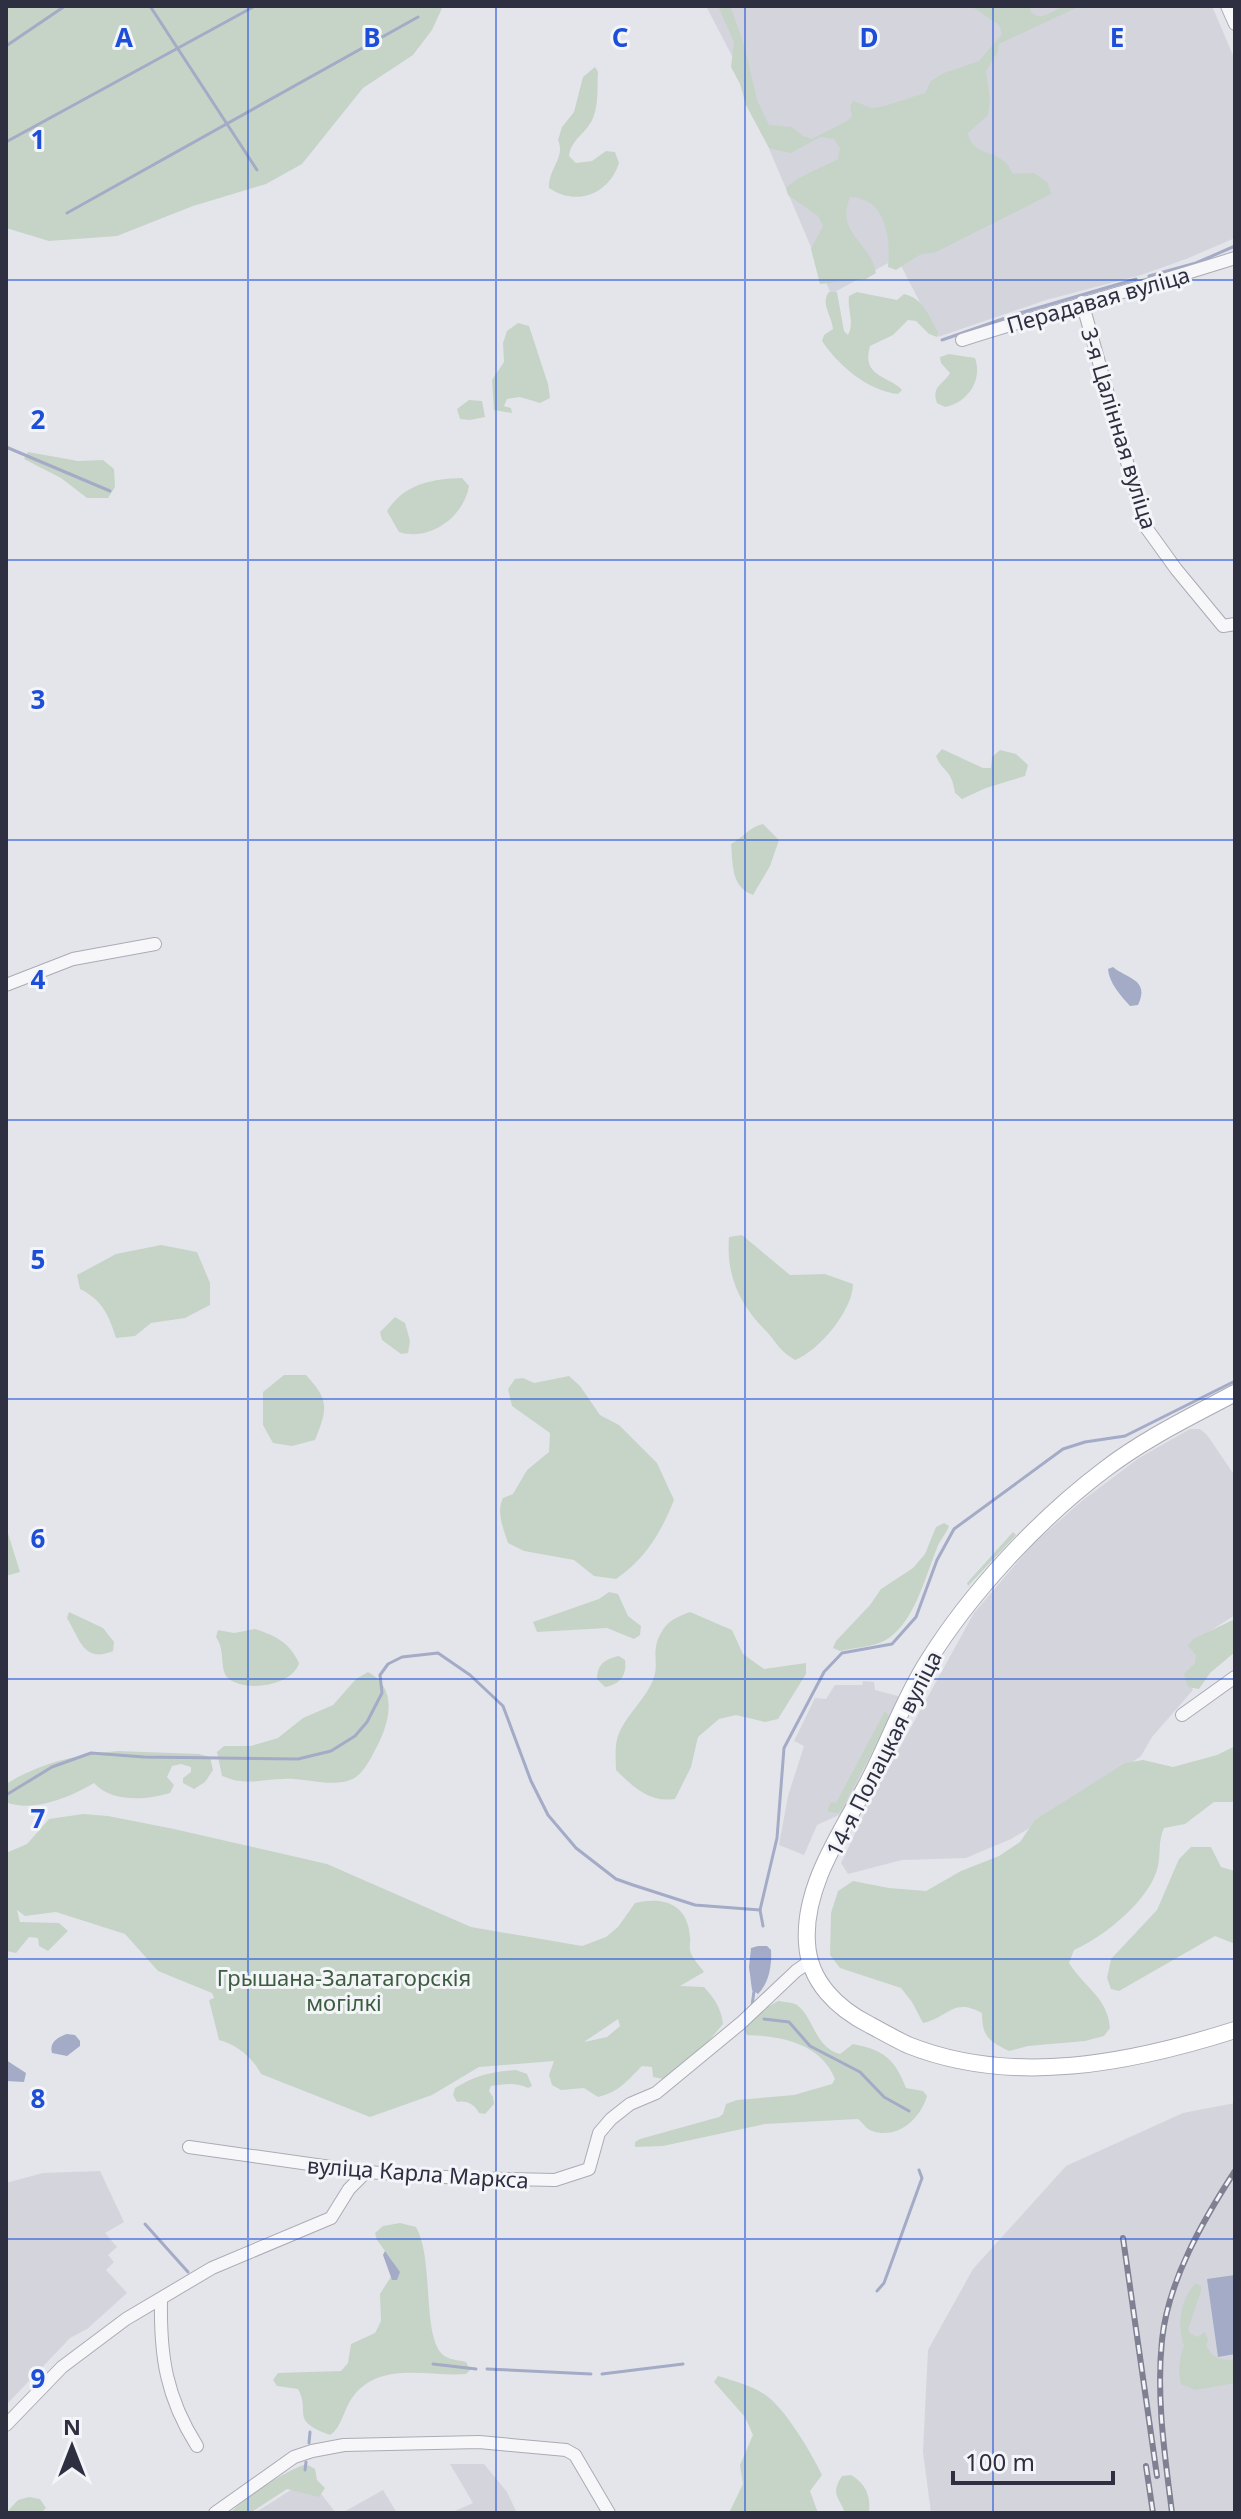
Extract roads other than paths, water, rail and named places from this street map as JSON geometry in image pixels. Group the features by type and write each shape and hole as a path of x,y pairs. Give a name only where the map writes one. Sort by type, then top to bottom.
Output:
{"main road":[{"name":"14-я Полацкая вуліца","path":"809,1962 808,1923 820,1876 926,1664 950,1627 1032,1535 1104,1470 1146,1442 1235,1393"},
{"path":"809,1962 826,1992 843,2009 908,2045 953,2059 999,2066 1112,2062 1235,2030"}],"street":[{"path":"1227,6 1235,24"},
{"name":"Перадавая вуліца","path":"962,340 1235,258"},
{"name":"3-я Цалінная вуліца","path":"1082,302 1145,526 1176,569 1229,625"},
{"path":"6,985 73,959 155,944"},
{"path":"1182,1715 1235,1677"},
{"name":"вуліца Карла Маркса","path":"189,2147 366,2172 555,2180 589,2169 599,2133 611,2119 630,2104 656,2093 809,1962"},
{"path":"6,2425 62,2367 126,2319 212,2268 331,2218 349,2189 366,2172"},
{"path":"161,2300 160,2331 166,2381 181,2421 197,2446"},
{"path":"215,2513 294,2457 312,2451 344,2445 479,2442 566,2450 575,2455 609,2513"}],"water":[{"path":"1113,967 1139,984 1141,996 1138,1005 1130,1006 1116,989 1108,969"},
{"path":"767,1946 771,1956 767,1979 758,1994 752,1990 749,1967 751,1948"},
{"path":"67,2034 75,2035 80,2046 67,2056 52,2053 53,2043"},
{"path":"6,2060 26,2073 24,2082 6,2081"},
{"path":"385,2251 400,2272 397,2280 392,2280 383,2255"},
{"path":"1235,2275 1235,2354 1218,2357 1207,2279"}],"waterway":[{"path":"6,46 65,6"},
{"path":"150,6 257,170"},
{"path":"6,142 255,6"},
{"path":"67,213 418,17"},
{"path":"1149,276 1196,263 1235,246"},
{"path":"942,340 1136,279"},
{"path":"6,447 110,491"},
{"path":"763,1926 760,1910 777,1838 784,1748 824,1672 842,1653 892,1644 916,1617 937,1560 954,1529 1063,1449 1125,1436 1235,1381"},
{"path":"6,1795 52,1767 91,1753 144,1757 298,1759 331,1751 355,1736 367,1722 382,1693 380,1675 388,1664 402,1657 438,1653 470,1675 503,1706 531,1781 548,1815 576,1848 616,1879 633,1885 695,1905 760,1910"},
{"path":"752,2006 754,1991"},
{"path":"764,2019 789,2022 810,2046 860,2072 884,2097 909,2111"},
{"path":"877,2291 884,2283 922,2178 919,2170"},
{"path":"145,2224 188,2272"},
{"path":"433,2364 476,2369"},
{"path":"602,2374 683,2364"},
{"path":"487,2369 591,2374"},
{"path":"309,2443 310,2432"},
{"path":"305,2470 306,2462"}],"railway":[{"path":"1172,2513 1161,2405 1160,2362 1166,2318 1171,2296 1189,2252 1235,2171"},
{"path":"1123,2238 1157,2476"},
{"path":"1146,2466 1153,2513"}],"park label":[{"name":"Грышана-Залатагорскія могілкі","path":"344,1990"}]}
